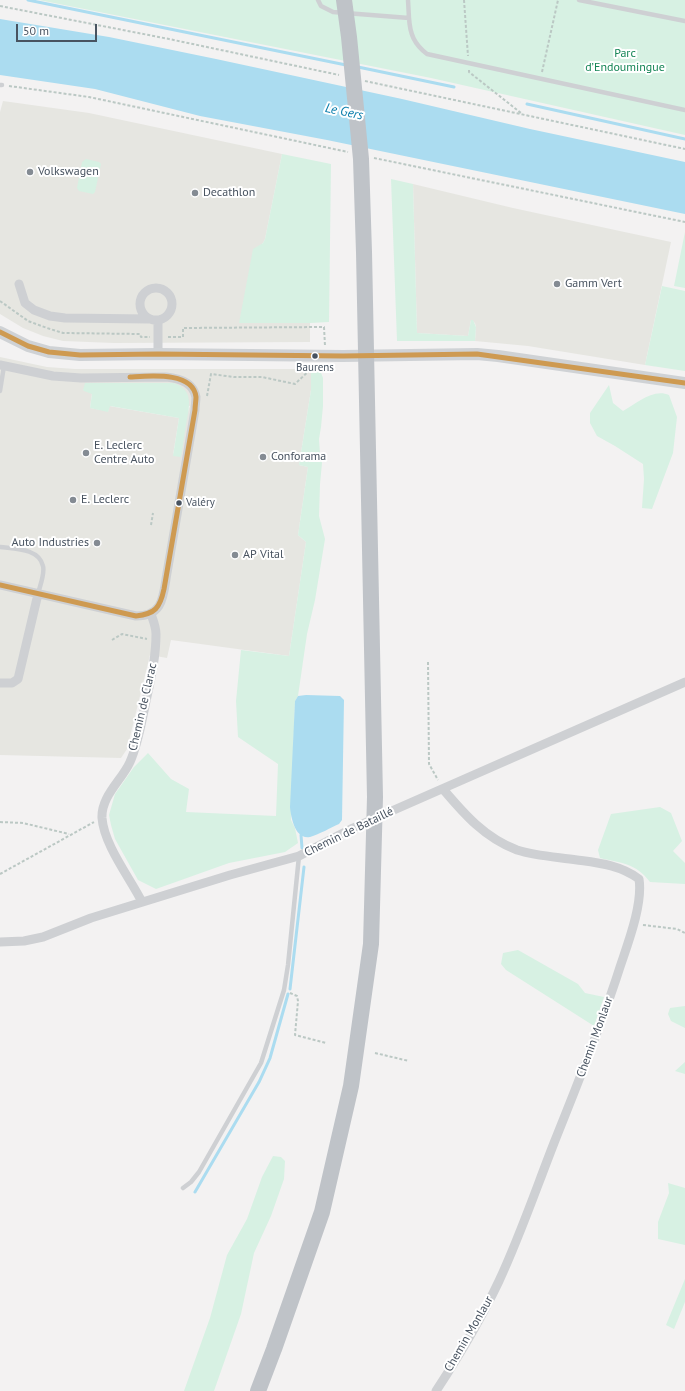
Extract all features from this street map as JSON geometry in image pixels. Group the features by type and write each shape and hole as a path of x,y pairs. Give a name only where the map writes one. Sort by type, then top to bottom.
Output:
{"highway":[{"path":"258,1391 322,1212 351,1086 371,944 375,797 361,156 344,0"}],"street":[{"path":"19,284 25,303 34,310 50,316 65,318 154,320 158,338 158,354"},
{"path":"0,332 28,346 49,352 80,355 158,354 324,356 477,354 685,383"},
{"path":"0,584 136,616 151,614 159,606 166,580 195,410 196,396 191,387 185,382 171,377 81,378 53,376 2,365"},
{"path":"0,683 12,683 18,679 38,594"},
{"name":"Chemin de Clarac","path":"142,902 109,844 104,830 102,817 105,802 129,763 136,744 155,659 156,632 151,614"},
{"name":"Chemin de Bataillé","path":"0,942 24,941 43,937 91,918 230,875 299,856 354,828 685,682"},
{"name":"Chemin Monlaur","path":"436,1391 470,1334 502,1274 590,1053 613,989 633,924 641,890 639,879 630,872 619,867 538,855 517,850 497,841 478,828 462,812 443,789"}],"lane":[{"path":"318,0 321,6 333,12 409,18"},
{"path":"408,0 410,33 420,49 427,54 685,110"},
{"path":"579,0 685,21"},
{"path":"0,391 2,365"},
{"path":"0,547 32,553 37,556 43,566 43,575 38,594"},
{"path":"183,1188 191,1182 199,1172 261,1063 284,990 299,856"}],"path":[{"path":"541,79 558,0"},
{"path":"1,85 89,97 361,156 685,222"},
{"path":"0,301 28,321 63,333 140,334 141,337 158,338 183,336 183,328 324,327 324,356 295,384 262,377 234,377 210,374 207,397"},
{"path":"151,525 153,513"},
{"path":"112,640 122,634 156,641"},
{"path":"428,662 429,764 443,789"},
{"path":"0,874 102,817"},
{"path":"0,822 23,823 70,835"},
{"path":"633,924 677,929 685,933"},
{"path":"284,990 297,996 298,1001 295,1035 326,1043"},
{"path":"375,1053 409,1062"}],"shaded area":[{"path":"3,101 89,113 282,154 265,239 257,248 240,323 310,323 310,342 114,343 63,341 43,336 23,328 0,314 0,112"},
{"path":"413,184 513,208 671,242 645,365 528,346 475,341 476,327 475,323 471,320 468,336 417,333"},
{"path":"0,357 47,367 75,369 311,369 311,390 299,465 308,467 298,535 306,542 289,656 171,640 167,658 150,655 127,749 121,758 0,755","holes":["92,393 190,406 173,455 179,418 109,406 108,411 90,408"]}],"green space":[{"name":"Parc d’Endoumingue","path":"39,0 685,0 685,135 431,78"},
{"path":"282,154 331,164 329,322 239,323 253,249 263,243 265,239"},
{"path":"86,159 99,162 101,164 95,192 93,194 79,191 77,188 82,162"},
{"path":"391,179 413,184 417,333 468,336 471,320 473,320 476,327 475,341 397,341"},
{"path":"685,232 685,288 674,286"},
{"path":"662,286 685,291 685,371 645,365"},
{"path":"317,367 323,378 323,406 319,439 322,463 319,516 325,539 315,600 307,634 298,696 295,701 291,820 295,828 298,843 285,852 229,863 156,889 138,880 115,839 109,815 115,794 134,767 148,753 171,779 189,789 186,812 276,816 278,764 238,737 236,701 241,650 289,656 306,542 298,535 308,467 299,465 311,390 311,369"},
{"path":"85,383 173,383 180,386 188,394 189,400 181,457 173,456 179,418 110,406 108,412 90,408 92,394 83,390"},
{"path":"609,385 613,403 623,411 651,395 663,393 669,395 677,417 673,453 652,509 642,508 644,479 643,464 597,436 590,423 590,413"},
{"path":"660,807 671,813 682,841 673,851 685,863 685,884 650,882 634,867 600,858 598,850 611,814"},
{"path":"518,950 578,984 585,993 604,997 594,1026 506,970 501,964 503,953"},
{"path":"685,1006 685,1028 671,1021 668,1014 670,1008"},
{"path":"685,1062 685,1074 675,1071"},
{"path":"273,1156 281,1157 285,1161 284,1179 271,1216 254,1253 241,1314 214,1391 184,1391 210,1318 227,1255 247,1219 262,1177"},
{"path":"668,1183 685,1188 685,1245 658,1239 658,1222 669,1193"},
{"path":"685,1279 685,1302 674,1329 666,1325"}],"water":[{"name":"Le Gers","path":"0,19 109,37 216,59 685,162 685,214 327,140 200,116 95,89 0,75"},
{"path":"298,696 340,696 344,700 342,820 339,824 310,837 305,837 297,831 291,816 290,807 295,701"}],"waterway":[{"path":"28,0 346,65"},
{"path":"358,67 454,87"},
{"path":"527,104 685,139"},
{"path":"301,835 302,848"},
{"path":"290,989 304,867"},
{"path":"195,1192 259,1082 270,1058 288,994"}],"transit line":[{"path":"0,332 28,346 49,352 80,355 158,354 343,356 477,354 685,383"},
{"path":"0,585 136,616 148,614 156,609 161,601 164,589 196,397 193,389 187,383 179,379 158,376 130,377"}],"place":[{"name":"Volkswagen","path":"30,172"},
{"name":"Decathlon","path":"195,193"},
{"name":"Gamm Vert","path":"557,284"},
{"name":"Baurens","path":"315,356"},
{"name":"E. Leclerc Centre Auto","path":"86,453"},
{"name":"Conforama","path":"263,457"},
{"name":"E. Leclerc","path":"73,500"},
{"name":"Valéry","path":"179,503"},
{"name":"Auto Industries","path":"97,543"},
{"name":"AP Vital","path":"235,555"}]}
